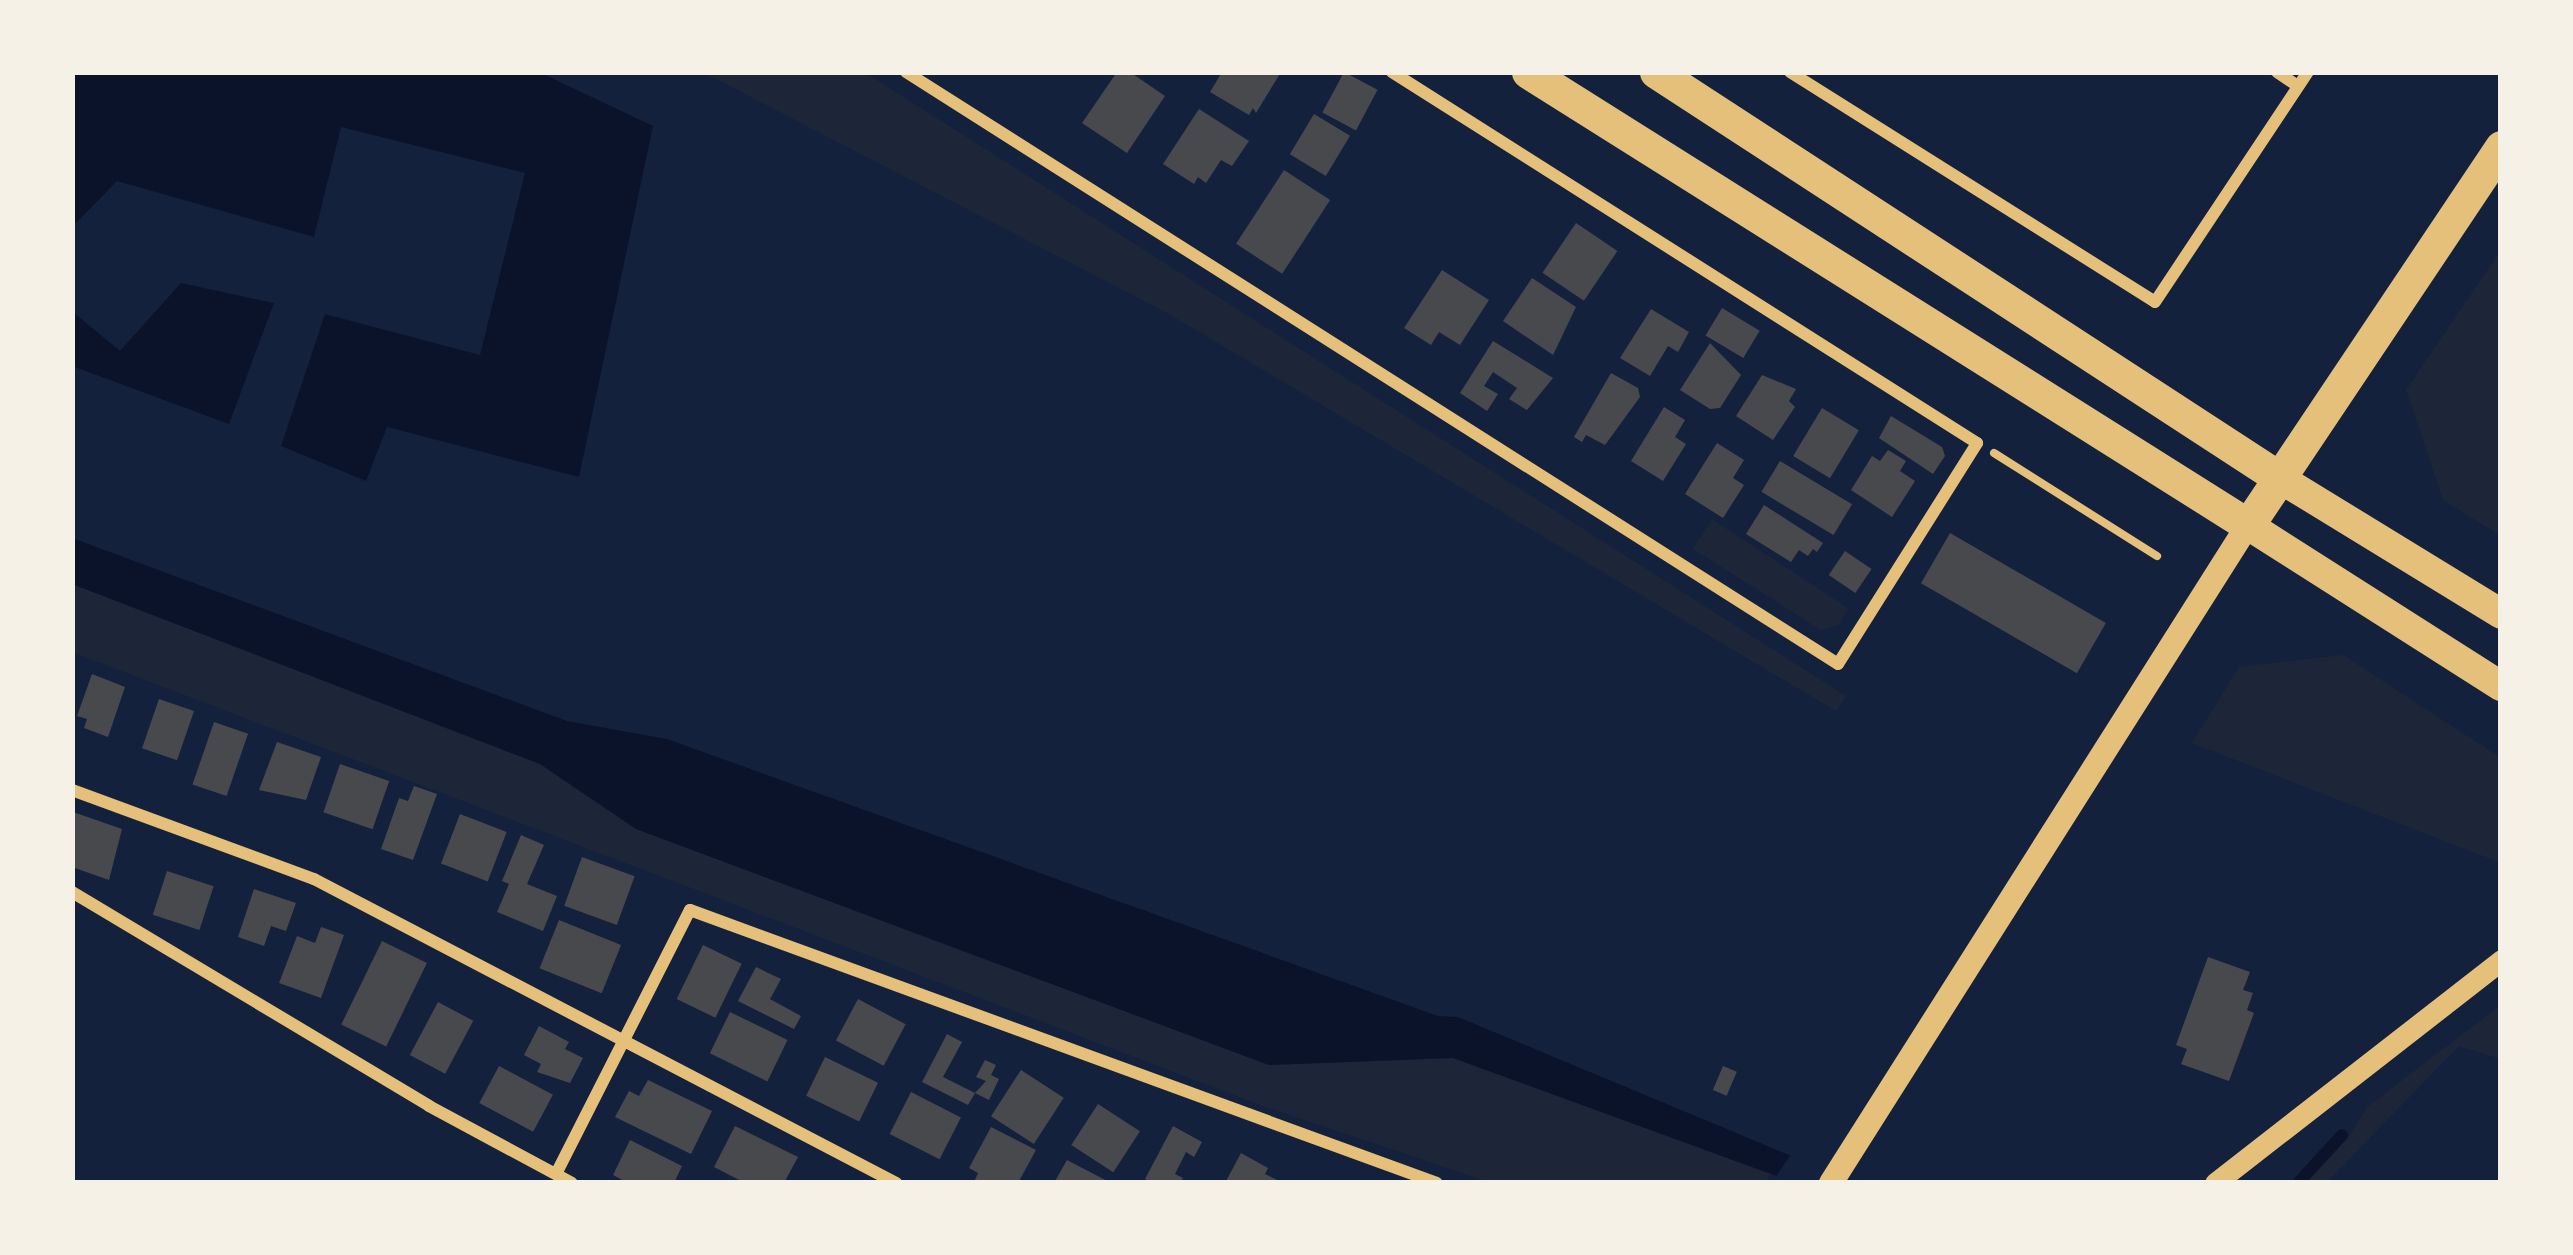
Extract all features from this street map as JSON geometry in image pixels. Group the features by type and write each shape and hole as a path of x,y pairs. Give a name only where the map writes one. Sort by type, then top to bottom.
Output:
{"highway":[{"path":"1528,72 2248,525 2501,148"},
{"path":"1656,72 2282,478"}],"main road":[{"path":"2282,478 2501,614"},
{"path":"1831,1183 2248,525 2501,686"}],"street":[{"path":"906,72 1838,664 1977,443 1393,72"},
{"path":"928,86 938,72"},
{"path":"1790,72 2155,302 2308,72"},
{"path":"2276,72 2298,86"},
{"path":"72,790 314,878 896,1183"},
{"path":"72,892 429,1106 572,1183"},
{"path":"556,1174 690,910 1436,1183"},
{"path":"2215,1183 2501,959"}],"path":[{"path":"1977,443 2157,556"}],"shaded area":[{"path":"72,72 539,72 653,126 579,477 387,427 366,481 281,446 325,314 480,355 525,173 341,127 314,237 117,181 72,227"},
{"path":"703,72 864,72 1846,696 1836,711 1171,315"},
{"path":"2501,250 2501,536 2443,500 2406,390"},
{"path":"181,283 274,303 229,424 72,366 72,311 120,351"},
{"path":"1712,519 1848,608 1839,625 1821,630 1693,549"},
{"path":"72,538 567,721 667,739 1438,1016 1458,1017 1784,1153 1872,1183 1796,1183 1453,1058 1269,1065 636,829 540,764 72,584"},
{"path":"72,584 540,764 636,829 1269,1065 1453,1058 1771,1174 1764,1183 1492,1183 1263,1106 72,652"},
{"path":"2343,655 2501,758 2501,863 2192,743 2239,667"},
{"path":"2501,1005 2501,1059 2459,1046 2326,1183 2305,1183 2348,1138 2367,1107"}],"pier":[{"path":"1794,1150 1874,1177 1878,1183 1773,1181"}],"building":[{"path":"1117,72 1130,72 1165,96 1127,153 1082,123"},
{"path":"1222,72 1281,72 1256,113 1253,108 1249,115 1210,92"},
{"path":"1344,72 1378,90 1356,130 1322,113"},
{"path":"1199,109 1249,141 1232,166 1221,160 1206,183 1198,177 1194,184 1163,164"},
{"path":"1314,114 1350,136 1326,176 1290,154"},
{"path":"1284,170 1330,200 1282,274 1236,244"},
{"path":"1576,223 1617,251 1584,301 1542,273"},
{"path":"1442,270 1489,300 1460,345 1439,332 1431,345 1404,328"},
{"path":"1532,278 1576,307 1553,355 1503,321"},
{"path":"1722,308 1760,331 1743,358 1706,335"},
{"path":"1651,309 1689,332 1678,352 1668,346 1650,376 1620,358"},
{"path":"1493,341 1553,378 1527,410 1509,399 1517,388 1493,372 1484,386 1498,394 1487,411 1460,393"},
{"path":"1710,343 1741,375 1720,408 1710,409 1680,390"},
{"path":"1611,373 1638,388 1640,397 1605,445 1586,435 1582,442 1574,437"},
{"path":"1762,375 1796,389 1789,401 1795,407 1773,440 1736,416"},
{"path":"1664,407 1685,420 1675,437 1686,444 1663,481 1631,461"},
{"path":"1822,408 1859,430 1830,478 1793,456"},
{"path":"1891,416 1942,447 1945,456 1933,474 1879,438"},
{"path":"1717,443 1744,460 1733,478 1744,485 1723,518 1685,494"},
{"path":"1888,450 1906,461 1900,471 1915,481 1892,517 1851,490 1872,456 1880,461"},
{"path":"1780,461 1852,504 1833,535 1761,492"},
{"path":"1764,505 1823,543 1817,552 1813,549 1808,556 1799,550 1791,562 1746,534"},
{"path":"1950,533 2106,623 2077,673 1921,583"},
{"path":"1845,551 1872,569 1855,593 1829,575"},
{"path":"92,674 125,687 108,737 84,728 87,719 77,716"},
{"path":"159,699 194,711 177,760 142,748"},
{"path":"214,722 248,734 227,796 193,784"},
{"path":"277,742 321,757 306,800 259,790"},
{"path":"340,764 389,781 373,829 323,812"},
{"path":"414,786 437,794 413,860 381,849 399,798 408,801"},
{"path":"73,812 122,829 109,880 72,867"},
{"path":"460,814 507,832 488,881 441,863"},
{"path":"521,835 544,845 527,884 557,896 543,931 497,912 509,884 502,881"},
{"path":"582,857 635,876 617,925 564,906"},
{"path":"167,871 214,886 199,930 153,915"},
{"path":"254,889 296,903 286,931 271,926 264,946 238,937"},
{"path":"559,920 621,945 602,993 540,968"},
{"path":"321,927 344,935 321,998 279,983 297,936 315,943"},
{"path":"382,941 427,963 386,1047 341,1025"},
{"path":"703,945 742,964 715,1018 677,999"},
{"path":"2208,957 2250,972 2243,990 2253,993 2247,1010 2254,1013 2229,1081 2181,1064 2187,1049 2176,1045"},
{"path":"756,967 781,979 770,999 801,1016 794,1029 738,1001"},
{"path":"858,999 906,1024 884,1066 836,1040"},
{"path":"438,1002 473,1021 445,1074 410,1055"},
{"path":"730,1012 788,1040 767,1081 710,1053"},
{"path":"539,1026 569,1042 565,1049 583,1058 570,1083 537,1072 541,1064 524,1055"},
{"path":"947,1034 962,1042 943,1077 975,1093 968,1105 922,1082"},
{"path":"825,1057 878,1083 859,1122 806,1096"},
{"path":"985,1060 996,1065 991,1075 999,1079 989,1100 975,1093 986,1081 976,1077"},
{"path":"499,1066 553,1095 533,1132 479,1103"},
{"path":"1723,1066 1737,1072 1727,1096 1713,1090"},
{"path":"1021,1070 1064,1098 1034,1144 991,1116"},
{"path":"648,1080 712,1111 691,1154 615,1117 629,1091 639,1096"},
{"path":"911,1092 961,1117 940,1159 890,1134"},
{"path":"1098,1104 1140,1131 1113,1172 1071,1145"},
{"path":"735,1126 798,1157 784,1183 745,1183 714,1167"},
{"path":"1173,1126 1202,1142 1194,1157 1186,1152 1175,1174 1183,1178 1180,1183 1152,1183 1145,1179"},
{"path":"991,1127 1036,1150 1018,1183 974,1182 978,1173 969,1168"},
{"path":"630,1140 682,1166 674,1183 628,1183 613,1175"},
{"path":"1241,1153 1268,1168 1265,1174 1283,1183 1225,1183"},
{"path":"1067,1160 1111,1183 1054,1183"}],"waterway":[{"path":"2298,1183 2342,1135"}]}
